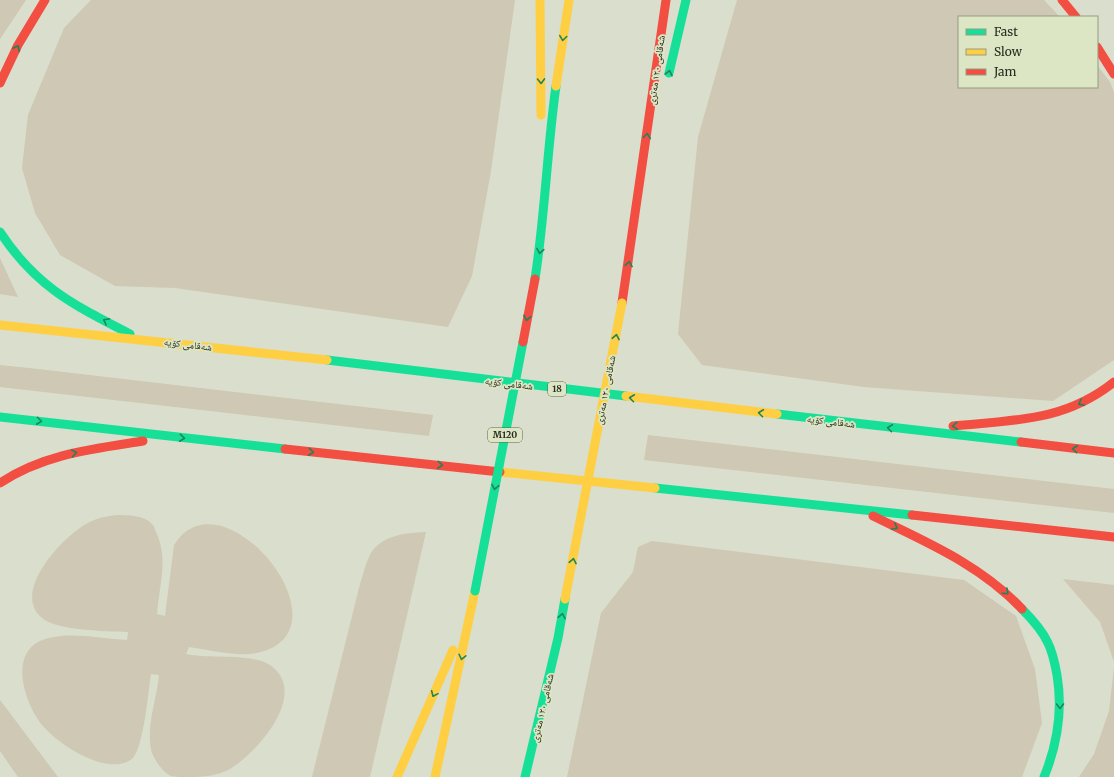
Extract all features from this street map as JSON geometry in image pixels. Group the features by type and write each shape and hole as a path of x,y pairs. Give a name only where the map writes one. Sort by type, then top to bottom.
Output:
{"highway":[{"path":"0,83 18,46 45,0"},
{"path":"540,0 542,235"},
{"path":"542,235 552,116 569,0"},
{"name":"شەقامی ١٢٠ مەتری","path":"525,777 558,638 622,303 666,0"},
{"path":"667,84 686,0"},
{"path":"1062,0 1075,16"},
{"path":"1098,49 1114,74"},
{"path":"631,248 657,131"},
{"path":"0,232 10,250 29,272 51,291 140,339"},
{"name":"M120","path":"435,777 473,607 535,280 542,235"},
{"name":"شەقامی کۆیە","path":"0,325 140,339 912,431 1114,453"},
{"path":"912,431 1049,416 1072,408 1114,382"},
{"path":"0,417 1114,537"},
{"path":"0,483 31,464 57,456 166,436"},
{"path":"860,510 960,560 982,573 1010,596 1035,623 1049,644 1056,667 1060,691 1060,716 1057,740 1044,777"},
{"path":"397,777 473,607"},
{"path":"544,738 558,638"}],"shaded area":[{"path":"0,0 26,0 0,39"},
{"path":"91,0 515,0 491,171 472,276 448,327 175,288 115,286 60,255 35,213 22,168 28,115 64,28"},
{"path":"737,0 1044,0 1059,16 958,16 958,88 1098,88 1098,66 1110,82 1114,92 1114,360 1053,401 864,387 702,365 678,334 698,137"},
{"path":"0,258 18,297 0,294"},
{"path":"0,365 433,415 429,436 0,387"},
{"path":"648,435 1114,489 1114,513 644,460"},
{"path":"117,515 136,516 149,521 154,527 160,542 163,563 157,614 165,616 174,545 195,526 220,526 246,538 269,560 286,587 292,614 285,637 261,652 253,654 225,653 189,647 186,654 262,661 270,665 281,677 285,691 282,706 276,721 254,750 230,769 215,775 189,777 171,776 157,763 152,753 150,734 159,675 151,674 140,743 136,753 132,759 122,764 110,764 98,761 72,750 50,734 43,726 31,706 23,682 22,669 30,648 40,641 61,636 83,636 127,640 128,632 83,630 59,626 49,622 42,618 34,607 32,594 36,580 44,565 54,551 66,539 91,521"},
{"path":"426,532 370,777 312,777 360,584 369,557 379,544 386,540 410,533"},
{"path":"652,541 964,580 1016,616 1035,669 1042,723 1022,777 567,777 601,613 633,572 638,547"},
{"path":"1063,579 1114,585 1114,662 1100,622"},
{"path":"1114,667 1114,777 1079,777 1094,754 1109,711"},
{"path":"0,700 58,777 18,777 0,751"}],"traffic: fast":[{"path":"669,73 686,0"},
{"path":"535,279 556,86"},
{"path":"0,232 14,251 42,281 91,314 130,334"},
{"path":"475,591 523,342"},
{"path":"327,360 626,396"},
{"path":"777,414 1021,442"},
{"path":"0,417 285,449"},
{"path":"655,488 912,515"},
{"path":"525,777 558,638 565,599"},
{"path":"1022,609 1046,638 1053,655 1059,688 1059,714 1056,739 1044,777"}],"traffic: slow":[{"path":"540,0 541,115"},
{"path":"556,86 569,0"},
{"path":"565,599 622,303"},
{"path":"0,325 327,360"},
{"path":"626,396 777,414"},
{"path":"500,472 655,488"},
{"path":"435,777 475,591"},
{"path":"397,777 453,650"}],"traffic: jam":[{"path":"0,83 18,45 45,0"},
{"path":"622,303 666,0"},
{"path":"1062,0 1075,16"},
{"path":"1098,49 1114,74"},
{"path":"523,342 535,279"},
{"path":"953,426 1017,420 1057,412 1076,405 1095,395 1114,382"},
{"path":"0,483 17,473 51,459 87,450 143,441"},
{"path":"1021,442 1114,453"},
{"path":"285,449 500,472"},
{"path":"912,515 1114,537"},
{"path":"873,516 933,545 971,567 1006,593 1022,609"}]}
